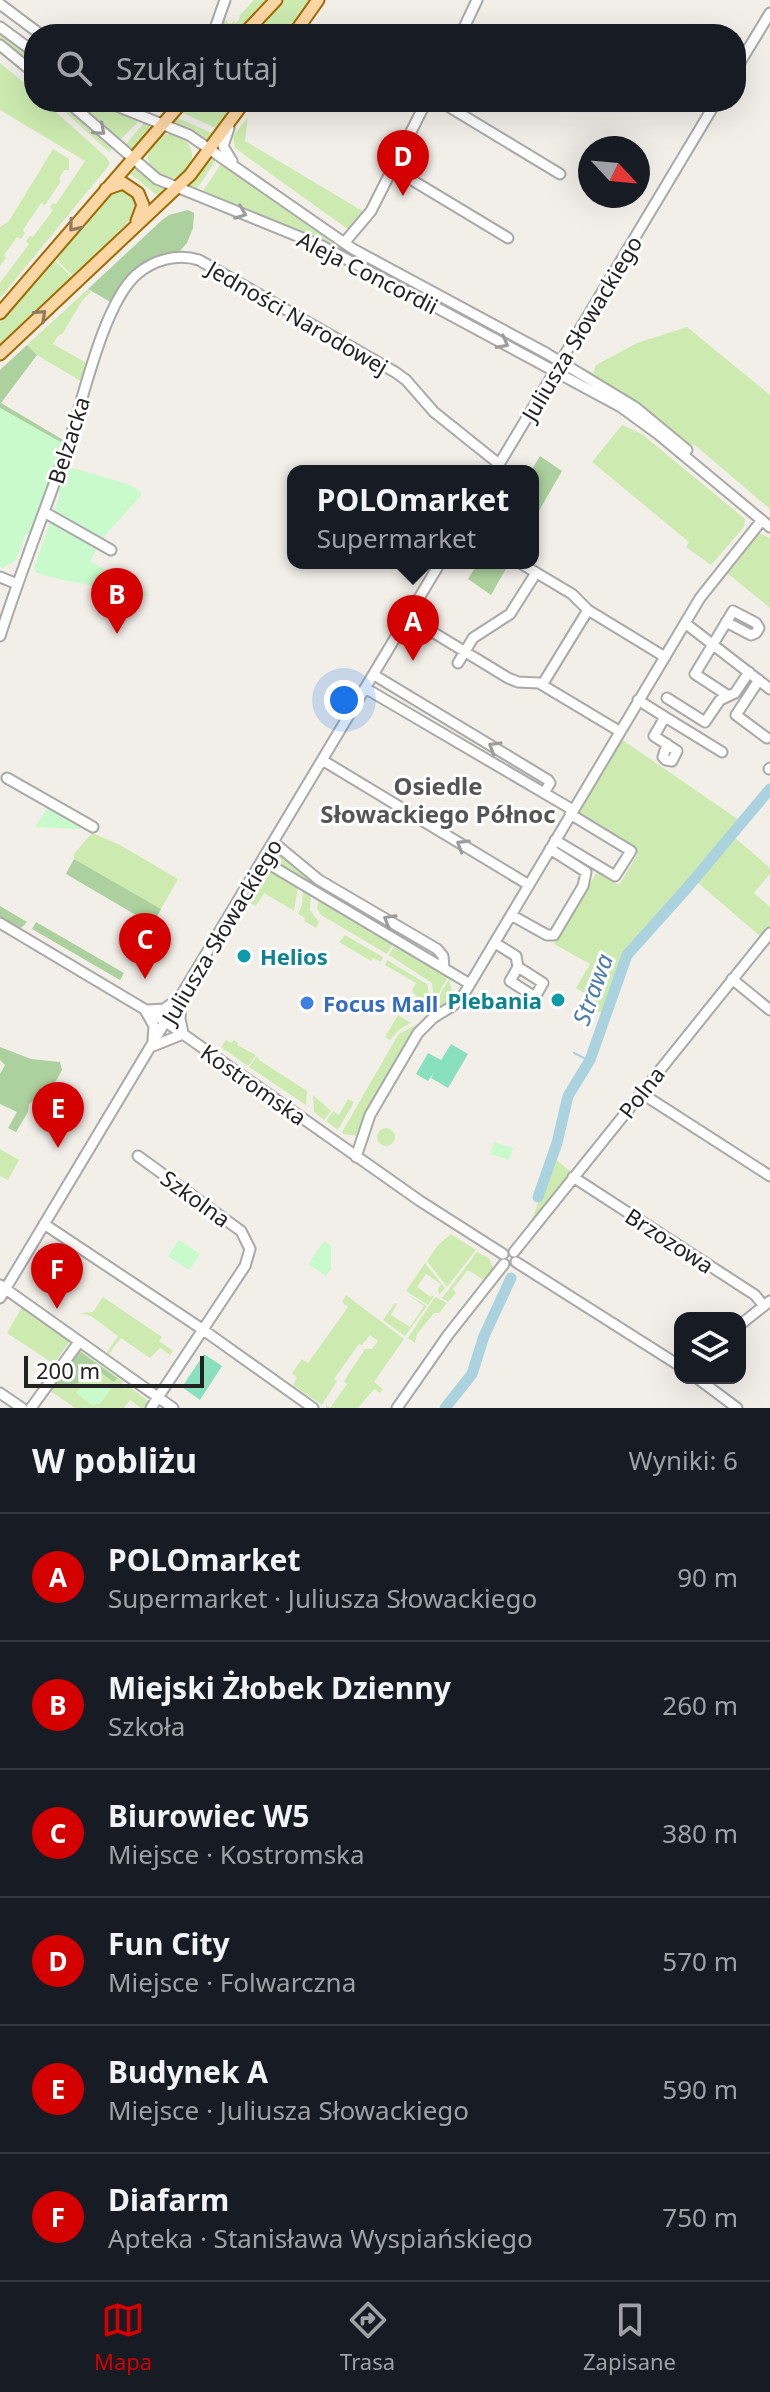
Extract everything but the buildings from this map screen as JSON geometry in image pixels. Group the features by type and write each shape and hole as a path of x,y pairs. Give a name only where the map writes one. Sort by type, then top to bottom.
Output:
{"main road":[{"path":"253,24 276,0"},
{"path":"301,24 318,0"},
{"path":"0,313 172,112"},
{"path":"0,354 190,175 237,112"},
{"path":"105,189 125,184 141,197 142,211 130,231"}],"street":[{"path":"217,24 225,0"},
{"path":"466,24 477,0"},
{"path":"0,4 27,24"},
{"path":"746,53 770,13"},
{"path":"0,27 24,45"},
{"path":"0,45 24,65"},
{"name":"Aleja Concordii","path":"79,112 154,178 322,246 557,366"},
{"name":"Aleja Concordii","path":"132,112 185,133 344,243 557,366"},
{"path":"344,243 371,211 421,112"},
{"path":"458,112 560,174"},
{"name":"Juliusza Słowackiego","path":"499,465 710,112"},
{"path":"233,118 224,148 237,167"},
{"path":"392,168 508,238"},
{"name":"Jedności Narodowej","path":"160,261 181,256 199,260 395,372 494,465"},
{"name":"Belzacka","path":"0,636 110,316 120,296 136,276 160,261"},
{"path":"356,1157 370,1115 418,1033 459,1000 470,984 685,623 712,581 766,523 732,495 650,416 557,366"},
{"path":"44,512 111,550"},
{"name":"Juliusza Słowackiego","path":"2,1291 152,1047 436,569"},
{"path":"530,569 572,594 588,610 665,657"},
{"path":"458,663 473,638 510,614 536,573"},
{"path":"0,577 17,584"},
{"path":"542,685 588,610"},
{"path":"408,617 515,681 542,685 619,731"},
{"path":"726,622 694,675 727,695"},
{"path":"685,623 770,689"},
{"path":"667,698 704,722 720,700 739,688 749,672"},
{"path":"374,675 548,780 550,783 544,793"},
{"path":"759,680 736,715 767,738"},
{"path":"385,700 393,686"},
{"path":"365,688 544,793 631,851 615,876 555,840"},
{"path":"638,700 722,752"},
{"path":"665,717 654,736 667,744"},
{"path":"451,738 458,725"},
{"path":"322,760 529,885"},
{"path":"7,778 93,827"},
{"path":"273,842 319,880 436,948 443,956 444,968"},
{"path":"511,915 547,935 554,935 583,886 587,879 586,872 550,849"},
{"path":"262,860 470,984"},
{"path":"314,891 319,880"},
{"name":"Kostromska","path":"0,923 166,1022 504,1259"},
{"name":"Polna","path":"515,1257 573,1177 770,933"},
{"path":"495,943 516,956 518,967"},
{"path":"732,979 770,1010"},
{"path":"152,1047 154,1026 145,1010 164,1009 181,997"},
{"path":"152,1047 183,1034 181,997"},
{"path":"641,1093 769,1174"},
{"name":"Szkolna","path":"138,1156 241,1231 248,1241 249,1254 246,1264 151,1408"},
{"name":"Brzozowa","path":"573,1177 767,1303"},
{"path":"44,1224 202,1329 313,1408"},
{"path":"397,1408 504,1259 511,1266 515,1257 674,1362"},
{"path":"2,1291 173,1408"},
{"path":"746,1320 767,1303"},
{"path":"31,1408 79,1342"},
{"path":"705,1384 737,1408"},
{"path":"0,1393 22,1408"}],"green space":[{"path":"254,0 271,0 248,24 230,24 236,23"},
{"path":"281,0 314,0 297,24 259,24"},
{"path":"0,30 24,48 24,60 0,40"},
{"path":"0,63 24,83 24,112 56,112 110,164 0,298 0,283 29,244 26,241 33,237 53,210 50,207 56,204 85,161 0,110"},
{"path":"65,112 70,112 112,149 109,152"},
{"path":"88,112 119,112 138,122 120,140"},
{"path":"181,112 233,112 220,130"},
{"path":"176,117 216,135 210,142 172,120"},
{"path":"248,117 245,141 366,213 353,233 235,148 233,136"},
{"path":"145,122 155,126 132,151 125,145"},
{"path":"170,134 186,140 192,156 186,172 170,178 154,172 148,156 154,140"},
{"path":"53,149 69,159 69,170 64,170 59,179 61,181 45,205 41,203 23,230 25,233 21,239 17,237 0,266 0,227 9,221"},
{"path":"209,156 216,160 195,192 183,187"},
{"path":"221,164 350,251 347,256 302,233 201,194"},
{"path":"133,166 167,190 159,197 128,172"},
{"path":"117,187 138,197 138,212 74,277 54,257"},
{"path":"188,210 194,213 193,228 187,243 178,253 153,262 112,303 88,289 162,220"},
{"path":"355,254 541,354 353,258"},
{"path":"53,259 73,278 0,347 0,322"},
{"path":"88,289 91,292 53,344 90,365 84,383 37,355 27,345"},
{"path":"687,327 770,395 770,509 696,446 683,441 641,406 580,371 582,367 593,373 596,365 637,343"},
{"path":"27,345 37,355 1,403 65,441 62,443 0,408 0,370"},
{"path":"0,408 62,443 30,533 25,535 16,560 3,568 0,566"},
{"path":"622,425 642,434 745,519 744,527 711,565 686,547 689,542 592,462"},
{"path":"540,456 562,471 539,511 539,465 535,465"},
{"path":"65,466 128,484 141,492 141,496 106,534 90,561 150,595 124,596 36,572 34,568 60,495 56,485"},
{"path":"756,532 770,538 770,608 727,573 742,556 739,553"},
{"path":"474,569 506,569 491,595 468,579"},
{"path":"620,740 742,822 632,944 625,954 606,1012 595,1012 589,996 576,988 590,964 554,944 597,872 619,885 638,854 575,816"},
{"path":"48,807 81,826 80,829 35,827"},
{"path":"92,833 120,845 178,879 161,909 74,859 74,854"},
{"path":"733,836 770,868 770,874 754,893 770,907 770,927 761,937 696,881"},
{"path":"281,852 312,879 310,885 274,864"},
{"path":"74,859 161,909 153,925 66,874"},
{"path":"271,871 298,887 294,911 264,893 256,906 250,903"},
{"path":"303,890 311,894 310,910 319,922 316,928 298,914"},
{"path":"319,899 393,944 387,954 321,915 317,908"},
{"path":"0,906 27,922 21,928 0,917"},
{"path":"36,922 124,973 120,980 32,929"},
{"path":"345,935 383,957 381,962 373,958 371,961 339,942"},
{"path":"395,945 448,977 430,1009 426,1007 433,994 432,983 389,955"},
{"path":"387,960 427,984 429,993 423,1004 412,991 416,983 385,965"},
{"path":"449,979 454,1000 435,1011 431,1010"},
{"path":"398,1015 411,1023 390,1040 385,1037"},
{"path":"415,1025 365,1116 358,1136 343,1134 399,1034"},
{"path":"226,1040 231,1043 234,1040 237,1045 256,1055 248,1066 221,1047"},
{"path":"451,1044 468,1054 448,1088 431,1078 435,1071 428,1081 416,1074 428,1053 441,1060"},
{"path":"0,1047 31,1059 60,1062 62,1070 46,1099 37,1098 29,1104 28,1112 16,1132 8,1128 17,1112 0,1104 0,1074 5,1065 0,1060"},
{"path":"257,1056 307,1091 306,1105 249,1067"},
{"path":"313,1095 331,1111 324,1120 314,1112"},
{"path":"348,1099 354,1102 338,1130 326,1121 333,1111 339,1115"},
{"path":"382,1128 390,1128 395,1137 393,1144 382,1146 377,1141 377,1133"},
{"path":"494,1142 513,1148 509,1160 490,1154"},
{"path":"0,1149 19,1160 8,1180 0,1176"},
{"path":"555,1159 570,1171 569,1177 535,1221 532,1219"},
{"path":"451,1234 476,1250 447,1287 427,1261 438,1245"},
{"path":"179,1240 200,1254 189,1270 168,1256"},
{"path":"324,1241 331,1246 331,1269 326,1276 308,1264"},
{"path":"477,1252 489,1258 495,1272 485,1281 468,1270 453,1289 456,1293 448,1302 442,1298"},
{"path":"425,1263 445,1288 439,1295 441,1284 426,1274 417,1287 431,1297 435,1295 428,1305 406,1291"},
{"path":"407,1294 427,1306 405,1336 383,1320 395,1303 391,1315 410,1327 424,1306"},
{"path":"346,1295 404,1339 374,1382 383,1389 380,1393 374,1389 358,1408 330,1408 365,1349 372,1349 378,1341 370,1335 362,1345 359,1344 334,1379 337,1381 322,1405 293,1385 297,1378 292,1373 302,1359 308,1363 348,1307 342,1302"},
{"path":"103,1297 162,1337 159,1341 173,1351 170,1355 160,1348 150,1358 121,1338 106,1354 118,1336 91,1316 80,1313 93,1312"},
{"path":"435,1297 447,1303 417,1334 415,1343 408,1338"},
{"path":"22,1307 70,1341 54,1364 7,1333"},
{"path":"78,1349 124,1382 119,1385 125,1389 128,1386 147,1400 149,1404 146,1408 130,1400 124,1408 75,1408 49,1390"},
{"path":"79,1351 117,1378 114,1382 91,1366 79,1383 51,1388 67,1368 71,1370 71,1363"},
{"path":"204,1354 222,1366 200,1400 182,1387"},
{"path":"82,1385 114,1385 100,1404 92,1405 76,1393"}],"waterway":[{"path":"606,298 614,284"},
{"name":"Strawa","path":"538,1197 557,1143 568,1096 590,1060 627,955 770,789"},
{"path":"574,1053 590,1061"},
{"name":"Strawa","path":"445,1408 472,1374 484,1336 511,1278"}],"place":[{"name":"Fun City","path":"403,196"},
{"name":"Miejski Żłobek Dzienny","path":"117,634"},
{"name":"POLOmarket","path":"413,661"},
{"name":"Helios","path":"244,956"},
{"name":"Biurowiec W5","path":"145,979"},
{"name":"Plebania","path":"558,1000"},
{"name":"Focus Mall","path":"307,1003"},
{"name":"Budynek A","path":"58,1148"},
{"name":"Diafarm","path":"57,1309"}],"district":[{"name":"Osiedle Słowackiego Północ","path":"438,799"}]}
